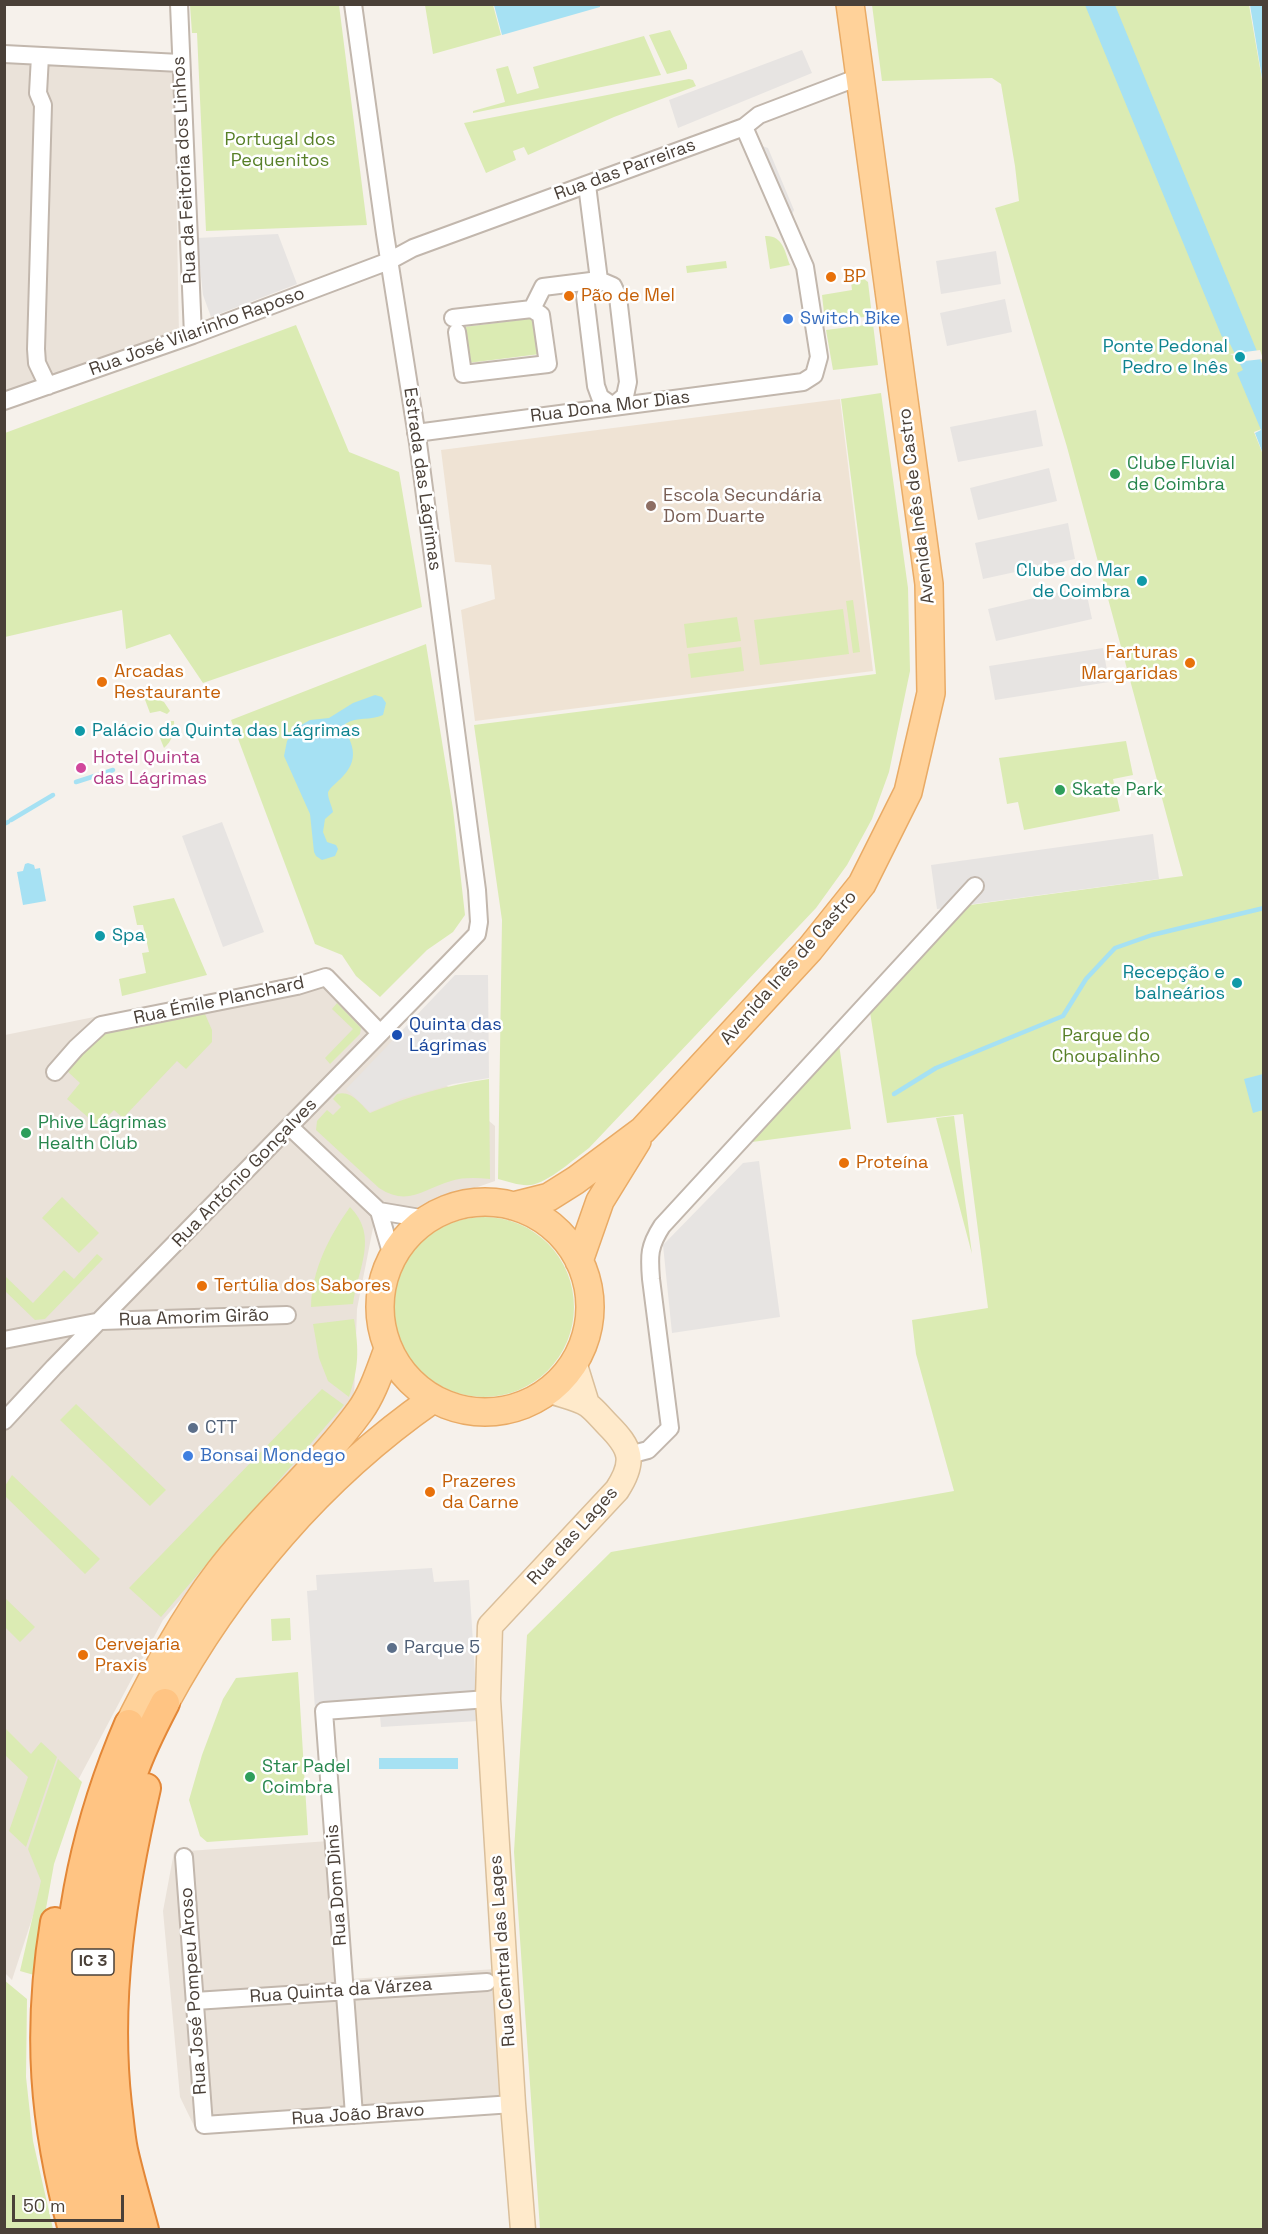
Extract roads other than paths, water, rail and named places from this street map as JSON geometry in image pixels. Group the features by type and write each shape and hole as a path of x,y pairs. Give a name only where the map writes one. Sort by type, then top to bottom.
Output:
{"highway":[{"name":"IC 3","path":"118,2229 100,2142 91,2072 90,2008 94,1959 102,1895 122,1807 134,1771 165,1703"},
{"name":"IC 3","path":"144,2229 122,2148 114,2072 113,2009 116,1958 126,1881 165,1703"},
{"path":"104,1786 129,1724"},
{"name":"IC 3","path":"73,2229 52,2138 45,2076 48,1959 64,1868 104,1786"},
{"name":"IC 3","path":"96,2229 84,2186 74,2135 67,2074 66,2008 68,1960 81,1872 104,1786"}],"main road":[{"name":"Avenida Inês de Castro","path":"513,1206 549,1197 576,1180 643,1130 810,949 862,884 909,792 931,693 929,584 850,4"},
{"name":"Avenida Inês de Castro","path":"579,1261 600,1201 643,1130"},
{"path":"483,1202 513,1206 533,1214 552,1226 567,1242 579,1261 590,1301 583,1343 574,1362 563,1377 529,1402 507,1409 484,1412 458,1408 433,1398 407,1378 388,1349 382,1330 380,1291 392,1256 407,1236 426,1219 459,1206 483,1202"},
{"path":"129,1724 162,1658 185,1621 219,1572 360,1411 370,1394 388,1349"},
{"path":"574,1362 587,1404"},
{"path":"548,1390 587,1404 622,1440 629,1455"},
{"path":"165,1703 207,1632 267,1553 346,1468 401,1421 433,1398"},
{"name":"Rua das Lages","path":"488,1672 490,1626 617,1490 627,1473 629,1455"},
{"name":"Rua Central das Lages","path":"488,1672 513,2104 524,2229"}],"street":[{"name":"Rua da Feitoria dos Linhos","path":"179,4 193,335"},
{"name":"Estrada das Lágrimas","path":"353,4 416,433 477,890 479,922"},
{"path":"4,54 180,63"},
{"path":"40,56 39,93 43,105 37,363 48,386"},
{"name":"Rua das Parreiras","path":"389,261 413,248 744,127 759,115 860,77"},
{"name":"Rua Dona Mor Dias","path":"416,433 803,382 814,375 819,357 805,267 744,127"},
{"path":"587,185 599,280"},
{"name":"Rua José Vilarinho Raposo","path":"4,401 193,335 389,261"},
{"path":"532,309 543,287 599,280 612,286 618,297 628,382 625,396 613,406 600,397 596,386 585,296 588,288 599,280"},
{"path":"532,309 541,315 548,364 463,374 455,325 532,309"},
{"path":"629,1455 648,1450 670,1428 651,1279 649,1255 652,1241 662,1226 975,886"},
{"name":"Rua António Gonçalves","path":"4,1421 477,934 479,922"},
{"name":"Rua Émile Planchard","path":"55,1072 101,1025 297,986 326,977 380,1033"},
{"path":"290,1127 379,1211 392,1256"},
{"path":"379,1211 426,1219"},
{"name":"Rua Amorim Girão","path":"4,1340 101,1321 287,1315"},
{"name":"Rua Dom Dinis","path":"354,2115 324,1711 488,1699"},
{"name":"Rua José Pompeu Aroso","path":"184,1857 204,2126"},
{"name":"Rua Quinta da Várzea","path":"195,2001 487,1982"},
{"name":"Rua João Bravo","path":"204,2126 513,2104"}],"water":[{"path":"494,5 600,5 600,7 502,35"},
{"path":"1085,5 1115,5 1263,366 1263,454 1255,433 1261,430 1237,373 1243,370 1226,336 1222,337"},
{"path":"1250,5 1263,5 1263,84"},
{"path":"375,695 382,697 386,703 383,715 355,720 345,724 344,727 352,746 352,761 349,768 329,790 333,812 325,819 323,832 327,842 336,845 338,849 335,856 322,860 314,852 310,814 284,756 287,741 296,728 310,720 329,718 353,703"},
{"path":"25,864 34,865 35,869 40,868 46,901 23,905 17,872 23,871"},
{"path":"1263,1074 1263,1110 1253,1113 1244,1079"},
{"path":"379,1758 458,1758 458,1769 379,1769"}],"waterway":[{"path":"107,772 113,770"},
{"path":"76,782 104,773"},
{"path":"11,820 53,795"},
{"path":"4,824 8,822"},
{"path":"894,1094 936,1068 1063,1016 1086,979 1115,948 1152,935 1264,908"}],"place":[{"name":"BP","path":"831,277"},
{"name":"Pão de Mel","path":"569,296"},
{"name":"Switch Bike","path":"788,319"},
{"name":"Ponte Pedonal Pedro e Inês","path":"1240,357"},
{"name":"Clube Fluvial de Coimbra","path":"1115,474"},
{"name":"Escola Secundária Dom Duarte","path":"651,506"},
{"name":"Clube do Mar de Coimbra","path":"1142,581"},
{"name":"Farturas Margaridas","path":"1190,663"},
{"name":"Arcadas Restaurante","path":"102,682"},
{"name":"Palácio da Quinta das Lágrimas","path":"80,731"},
{"name":"Hotel Quinta das Lágrimas","path":"81,768"},
{"name":"Skate Park","path":"1060,790"},
{"name":"Spa","path":"100,936"},
{"name":"Recepção e balneários","path":"1237,983"},
{"name":"Quinta das Lágrimas","path":"397,1035"},
{"name":"Phive Lágrimas Health Club","path":"26,1133"},
{"name":"Proteína","path":"844,1163"},
{"name":"Tertúlia dos Sabores","path":"202,1286"},
{"name":"CTT","path":"193,1428"},
{"name":"Bonsai Mondego","path":"188,1456"},
{"name":"Prazeres da Carne","path":"430,1492"},
{"name":"Parque 5","path":"392,1648"},
{"name":"Cervejaria Praxis","path":"83,1655"},
{"name":"Star Padel Coimbra","path":"250,1777"}],"park label":[{"name":"Portugal dos Pequenitos","path":"280,150"},
{"name":"Parque do Choupalinho","path":"1106,1046"}]}
